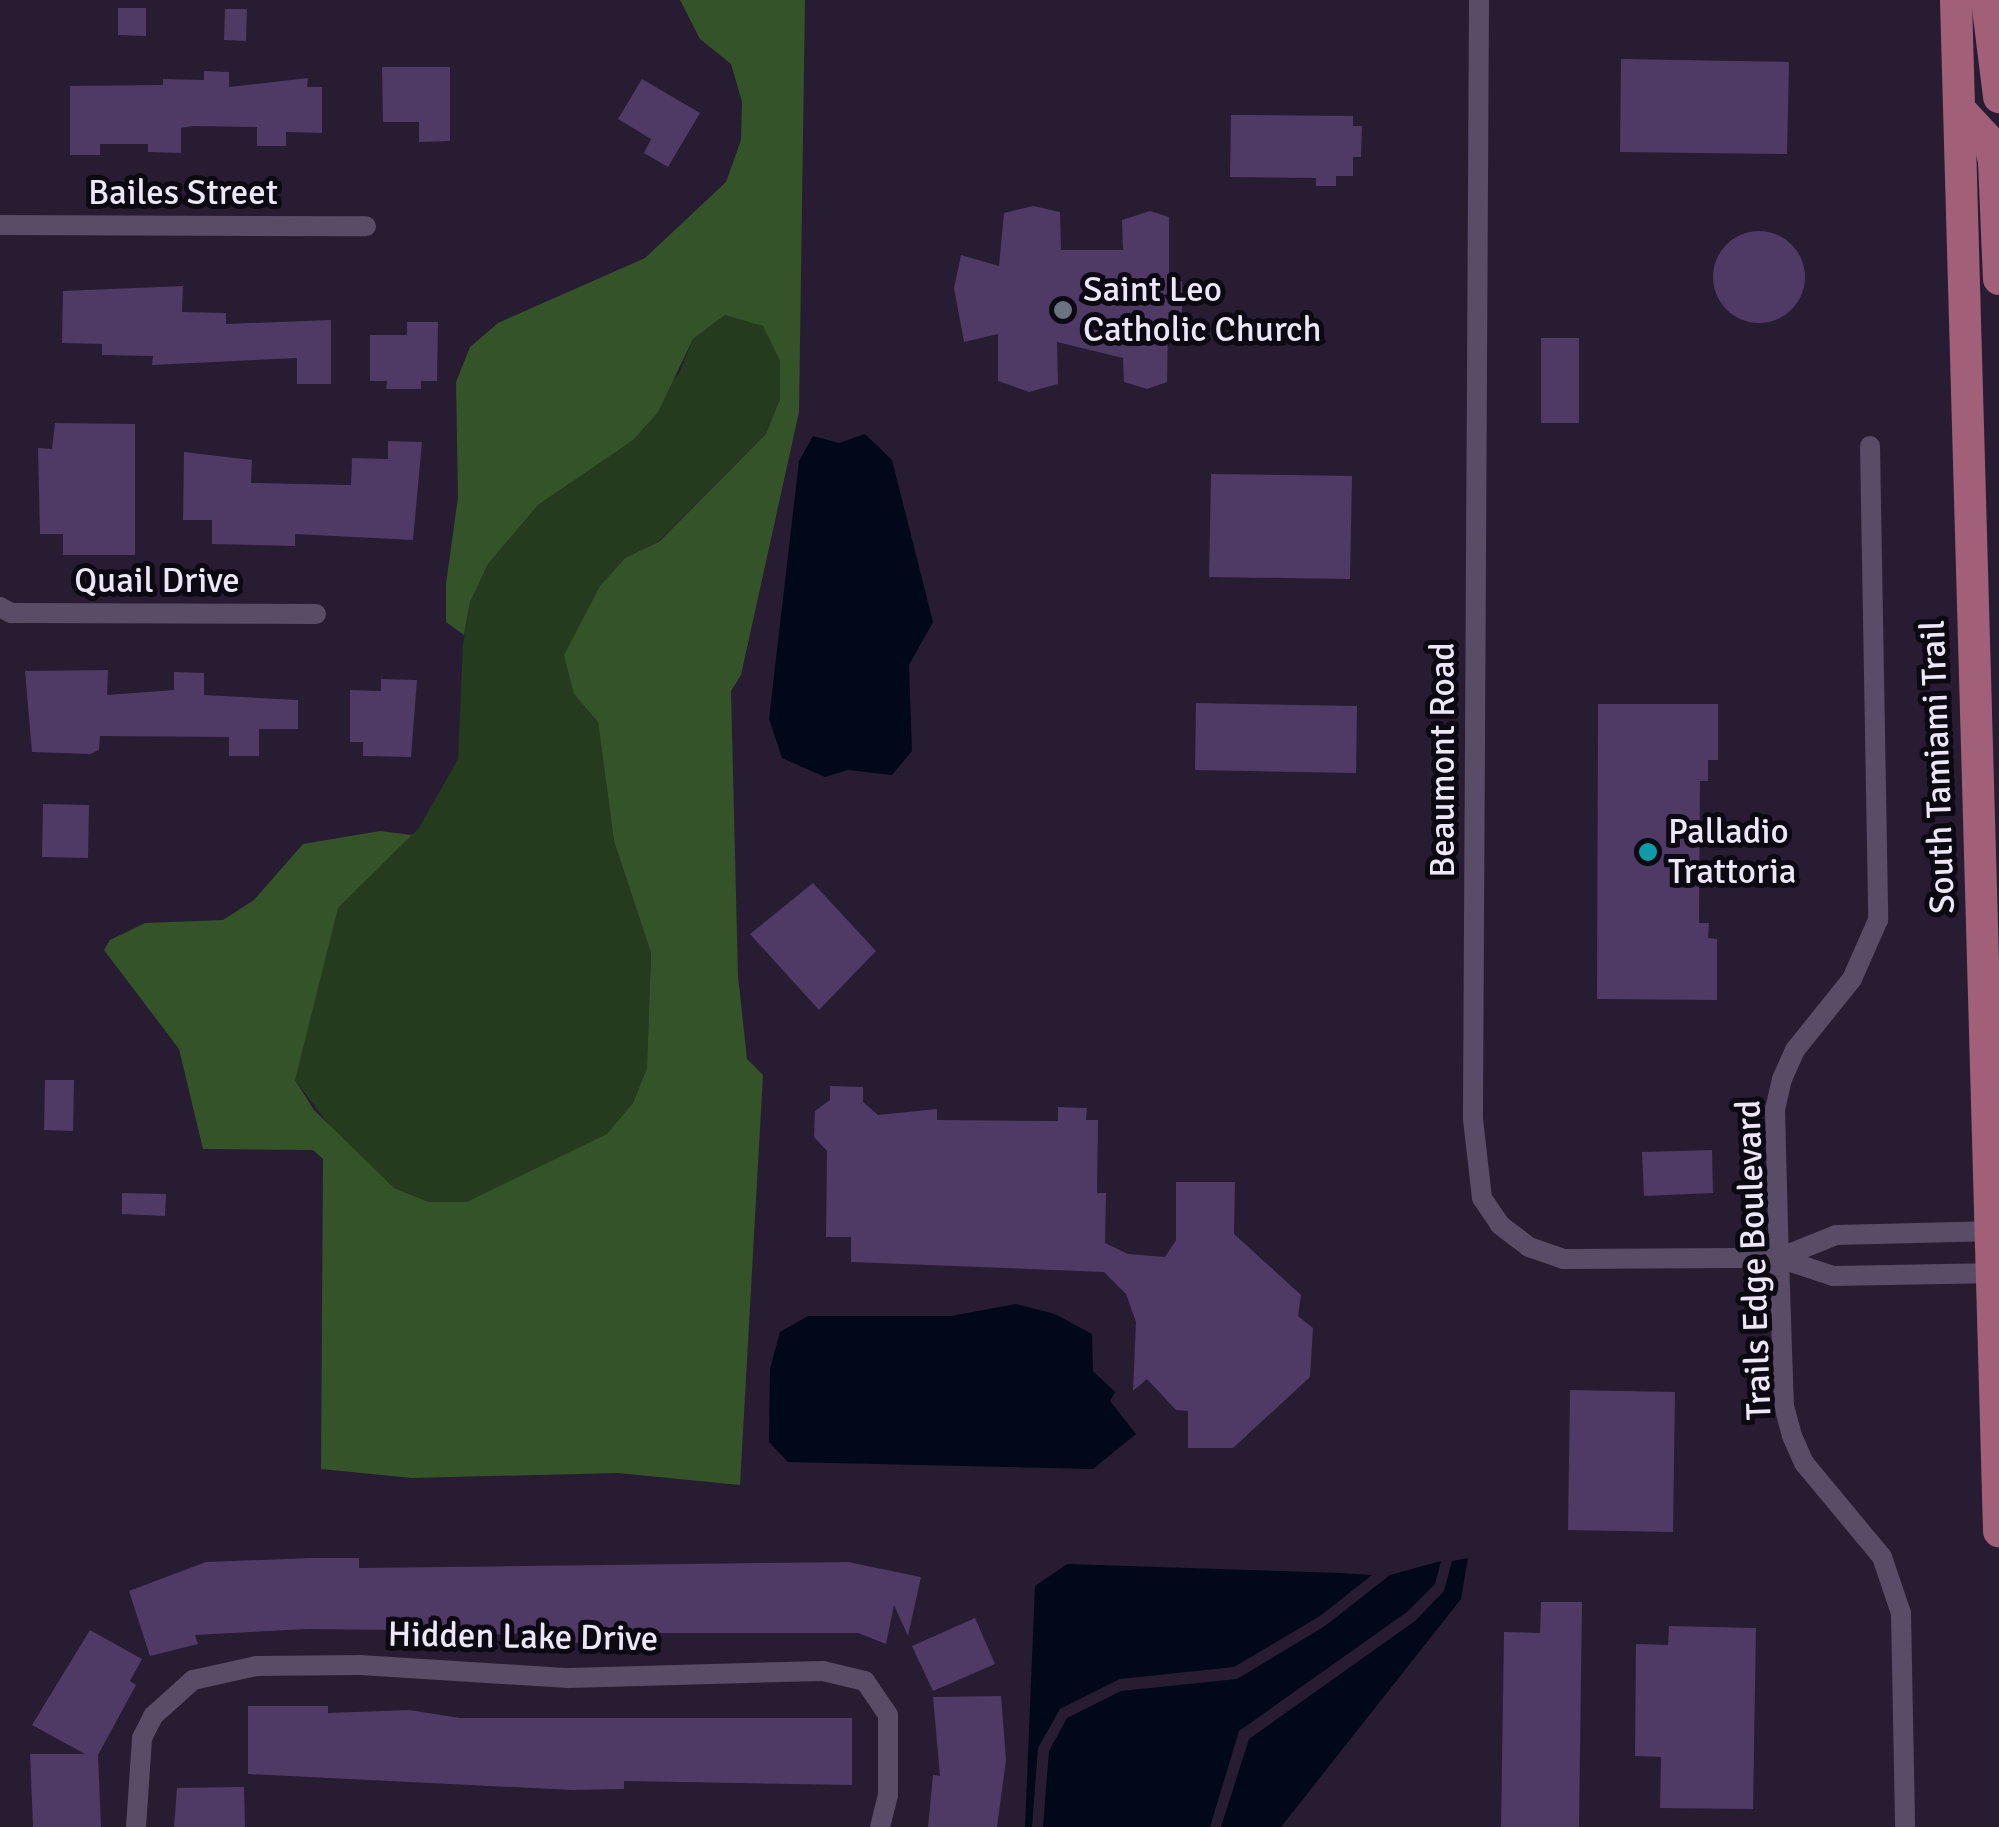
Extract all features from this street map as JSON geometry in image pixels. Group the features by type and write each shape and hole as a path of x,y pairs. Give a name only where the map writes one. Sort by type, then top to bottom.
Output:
{"main road":[{"name":"South Tamiami Trail","path":"1956,0 1995,1232 1999,1531"},
{"path":"1987,0 1999,97"},
{"path":"1960,110 1989,140 1994,161 1999,279"}],"street":[{"name":"Beaumont Road","path":"1480,0 1475,1172 1500,1224 1529,1247 1563,1259 1779,1258 1833,1276 1996,1272"},
{"name":"Bailes Street","path":"0,225 366,226"},
{"name":"Trails Edge Boulevard","path":"1870,446 1878,920 1852,979 1795,1050 1775,1110 1784,1406 1804,1463 1867,1533 1897,1597 1906,1827"},
{"name":"Quail Drive","path":"0,607 11,613 316,614"},
{"name":"Beaumont Road","path":"1779,1258 1836,1235 1995,1232"},
{"name":"Hidden Lake Drive","path":"136,1827 142,1738 153,1716 193,1680 256,1666 360,1666 569,1678 824,1670 865,1681 888,1715 888,1796 880,1827"}],"green space":[{"path":"680,0 805,0 799,412 741,675 731,691 738,976 747,1059 763,1075 740,1485 618,1473 412,1478 321,1469 323,1159 313,1150 203,1149 179,1049 104,950 110,940 145,923 223,920 254,900 303,844 380,831 412,835 338,908 295,1080 314,1110 394,1188 429,1202 467,1202 607,1134 633,1103 647,1068 651,953 614,841 598,722 574,694 564,655 600,586 625,558 660,541 766,434 780,399 780,361 763,326 725,315 693,339 658,412 633,440 538,505 488,564 470,602 464,635 446,622 446,584 458,497 456,382 470,347 498,323 645,258 726,182 741,140 742,102 731,64 700,39"},
{"path":"725,315 763,325 780,361 780,399 766,434 659,541 625,558 600,586 574,694 598,722 614,841 651,953 647,1068 633,1103 608,1134 506,1189 467,1202 429,1202 394,1188 339,1138 295,1080 323,950 338,908 419,828 458,759 463,644 470,602 488,564 538,505 569,484 679,374 693,339"}],"water":[{"path":"865,434 892,460 933,622 909,665 912,751 892,775 848,770 825,777 782,758 769,719 799,461 813,436 839,443"},
{"path":"1016,1304 1055,1314 1092,1334 1093,1371 1115,1392 1110,1401 1136,1434 1093,1469 788,1462 769,1442 770,1369 780,1332 808,1316 951,1316"},
{"path":"1468,1558 1461,1599 1281,1827 1221,1827 1249,1739 1415,1621 1444,1591 1452,1561"},
{"path":"1441,1561 1435,1584 1407,1612 1239,1731 1210,1827 1043,1827 1049,1751 1067,1718 1121,1691 1237,1679 1325,1626 1390,1575"},
{"path":"1067,1564 1372,1575 1320,1616 1234,1667 1120,1679 1060,1709 1038,1748 1032,1827 1025,1827 1035,1586"}],"building":[{"path":"118,8 146,8 146,36 118,35"},
{"path":"225,9 247,9 246,41 224,40"},
{"path":"1621,59 1789,62 1787,154 1620,152"},
{"path":"382,67 450,67 450,141 419,142 419,122 383,122"},
{"path":"204,71 229,72 229,87 308,78 307,87 322,87 322,133 286,132 286,146 257,146 257,127 193,126 181,128 181,153 148,152 148,144 100,144 100,155 70,155 70,86 163,85 163,79 204,80"},
{"path":"642,79 700,113 668,167 644,153 651,139 618,119"},
{"path":"1231,115 1353,116 1353,126 1362,126 1361,157 1353,157 1353,176 1336,176 1336,186 1316,186 1316,178 1230,177"},
{"path":"1033,206 1060,212 1061,250 1123,250 1122,220 1150,211 1169,217 1169,281 1182,281 1182,320 1168,320 1167,382 1147,389 1124,382 1123,358 1057,342 1058,384 1029,392 998,381 998,334 964,342 954,288 961,255 999,266 1004,213"},
{"path":"1759,231 1777,234 1792,244 1802,259 1802,295 1792,310 1777,320 1759,323 1741,320 1726,310 1716,295 1713,277 1716,259 1726,244 1741,234"},
{"path":"183,286 182,312 226,313 226,324 331,320 331,384 297,384 297,358 152,365 153,356 102,355 102,344 62,343 63,291"},
{"path":"407,322 438,322 437,381 421,381 421,389 386,389 387,381 370,381 370,335 407,335"},
{"path":"1541,338 1579,338 1579,423 1541,423"},
{"path":"55,423 135,424 135,555 63,555 63,534 40,534 38,448 52,449"},
{"path":"388,441 422,442 413,540 295,534 295,546 212,544 212,520 183,520 184,452 252,460 251,483 351,485 352,458 388,459"},
{"path":"1211,474 1352,476 1350,579 1209,577"},
{"path":"108,670 107,695 174,690 174,672 204,673 204,695 298,700 298,729 259,729 259,756 229,756 229,737 100,736 99,750 90,754 32,752 25,671"},
{"path":"381,679 417,680 411,757 363,756 363,742 350,742 350,690 381,691"},
{"path":"1196,703 1357,706 1356,773 1195,770"},
{"name":"Palladio Trattoria","path":"1598,704 1718,704 1718,760 1708,760 1708,781 1700,781 1699,923 1709,923 1708,938 1717,939 1717,1000 1597,999"},
{"path":"43,804 89,805 88,858 42,857"},
{"path":"813,883 876,951 819,1010 750,934"},
{"path":"45,1080 74,1080 73,1131 44,1130"},
{"path":"830,1086 863,1087 863,1102 878,1115 937,1109 937,1120 1058,1121 1058,1107 1087,1108 1086,1120 1098,1120 1097,1193 1106,1193 1105,1243 1128,1254 1165,1257 1176,1240 1176,1182 1235,1182 1234,1234 1301,1295 1298,1316 1313,1328 1310,1377 1233,1448 1188,1448 1188,1411 1176,1410 1147,1379 1133,1391 1136,1322 1126,1294 1104,1272 851,1262 851,1237 826,1237 827,1151 814,1137 815,1111 830,1100"},
{"path":"1712,1150 1713,1193 1644,1196 1642,1152"},
{"path":"122,1193 166,1194 165,1216 122,1214"},
{"path":"1570,1390 1675,1392 1673,1532 1568,1530"},
{"path":"359,1558 359,1568 848,1562 921,1577 908,1636 894,1605 886,1644 858,1633 662,1633 556,1645 527,1644 527,1633 420,1638 394,1630 308,1629 195,1635 198,1644 150,1656 129,1591 206,1562"},
{"path":"1541,1602 1582,1602 1579,1827 1501,1827 1504,1632 1540,1633"},
{"path":"975,1618 995,1664 933,1691 912,1646"},
{"path":"1669,1626 1756,1628 1753,1809 1660,1808 1661,1757 1635,1756 1636,1644 1668,1645"},
{"path":"90,1630 142,1659 130,1681 136,1685 98,1755 101,1827 33,1827 30,1754 85,1754 32,1725"},
{"path":"1001,1696 1006,1760 997,1827 928,1827 933,1775 940,1776 933,1697"},
{"path":"248,1706 328,1706 328,1713 409,1710 460,1718 852,1718 852,1785 624,1781 624,1789 573,1790 248,1774"},
{"path":"244,1787 245,1827 174,1827 177,1788"}],"place":[{"name":"Saint Leo Catholic Church","path":"1063,310"},
{"name":"Palladio Trattoria","path":"1648,852"}]}
